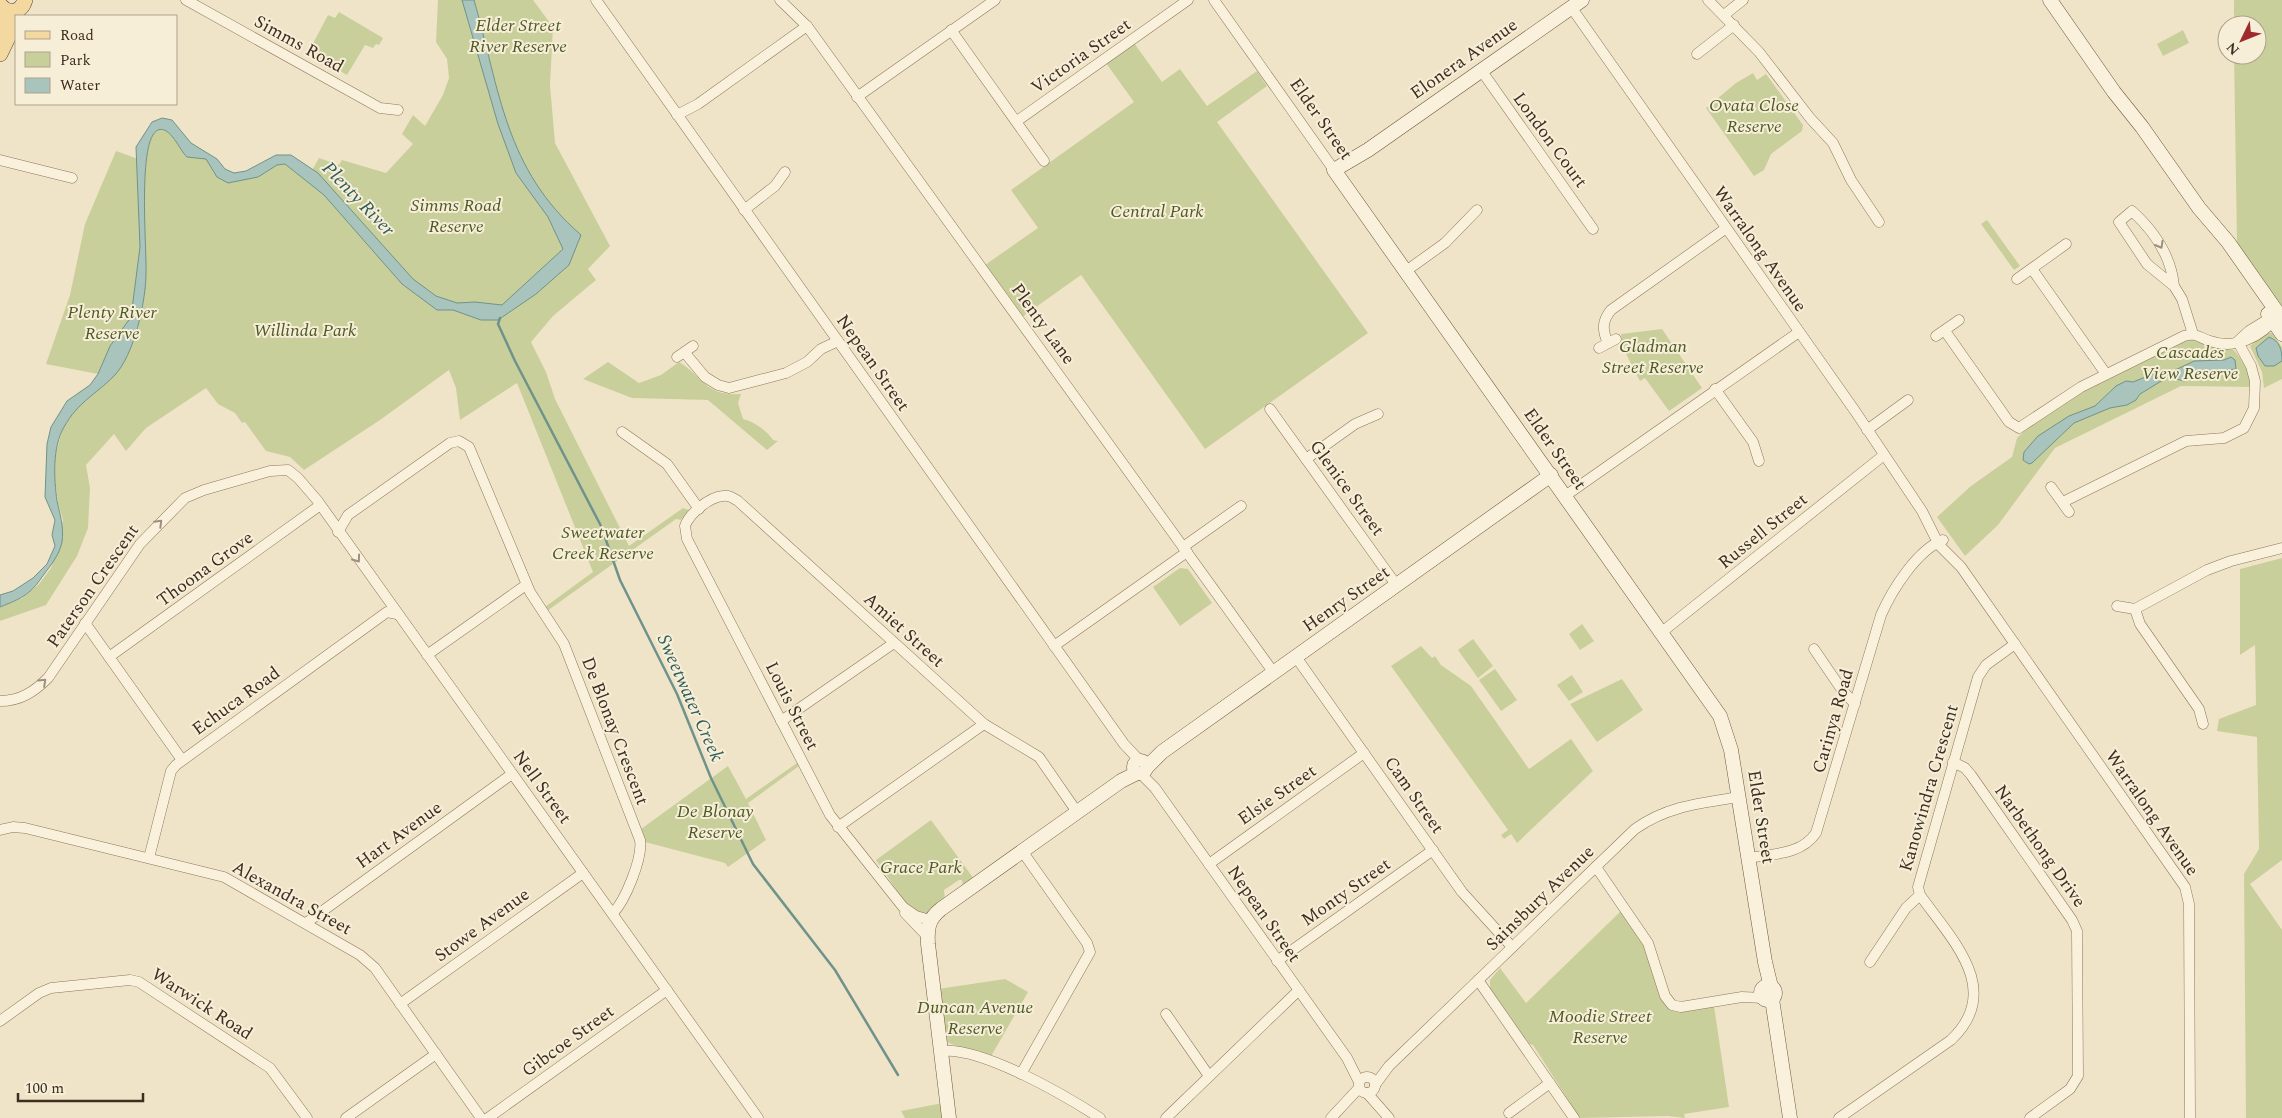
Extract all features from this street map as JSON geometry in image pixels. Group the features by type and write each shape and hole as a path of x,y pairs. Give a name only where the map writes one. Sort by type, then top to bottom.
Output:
{"main road":[{"path":"0,5 5,10 12,12 23,8"},
{"path":"0,9 2,24 0,32"},
{"path":"0,54 15,24"}],"street":[{"name":"Simms Road","path":"186,0 380,108 398,110"},
{"name":"Nepean Street","path":"596,0 1389,1118"},
{"path":"857,97 994,0"},
{"name":"Victoria Street","path":"1016,121 1188,0"},
{"name":"Elder Street","path":"1214,0 1662,632 1724,723 1731,750 1765,962 1766,993 1775,1024 1790,1118"},
{"path":"1708,0 1759,52 1810,118 1833,143 1851,180 1879,222"},
{"path":"1724,15 1743,0"},
{"path":"2056,0 2114,92 2142,126 2199,208 2218,240 2276,318 2282,334"},
{"name":"Plenty Lane","path":"782,1 807,26 1274,673"},
{"name":"Elonera Avenue","path":"1336,173 1576,4"},
{"name":"Warralong Avenue","path":"1576,4 1725,228 1798,330 1922,511 1940,543 1961,567 2187,892 2190,1118"},
{"path":"1697,54 1734,25"},
{"path":"679,118 807,26"},
{"path":"951,30 1044,161"},
{"name":"London Court","path":"1481,70 1593,229"},
{"path":"0,160 72,178"},
{"path":"744,210 775,186 785,172"},
{"path":"1406,271 1444,242 1477,210"},
{"path":"2174,286 2168,258 2162,246 2132,212 2119,222 2147,264 2174,286 2182,299 2192,334"},
{"path":"1608,343 1603,328 1606,317 1611,310 1725,228"},
{"path":"2017,279 2066,244"},
{"path":"2032,269 2106,374"},
{"path":"1959,320 1940,333 2009,422 2016,428 2026,425 2075,390 2184,336 2192,334 2216,343 2238,342 2252,338 2276,318"},
{"path":"1565,496 1798,330"},
{"path":"685,352 705,377 718,385 729,388 786,373 807,362 821,349 838,341"},
{"path":"2063,502 2186,442 2224,438 2244,428 2254,408 2255,381 2251,366 2238,342"},
{"path":"1715,389 1753,442 1759,461"},
{"path":"1867,430 1908,400"},
{"name":"Glenice Street","path":"1270,409 1397,586"},
{"path":"1306,458 1355,424 1378,414"},
{"path":"622,432 667,464 699,509"},
{"name":"De Blonay Crescent","path":"348,515 450,443 463,442 471,452 526,585 564,644 640,840 640,852 624,896 610,910"},
{"name":"Russell Street","path":"1662,632 1884,455"},
{"name":"Paterson Crescent","path":"0,701 18,699 40,686 54,671 85,622 140,544 186,498 204,490 277,469 288,470 298,478"},
{"name":"Henry Street","path":"930,920 936,912 1397,586 1550,475"},
{"name":"Nell Street","path":"298,478 758,1118"},
{"path":"2051,487 2069,512"},
{"name":"Amiet Street","path":"699,509 720,496 728,496 738,501 984,724 1039,757 1077,812"},
{"name":"Thoona Grove","path":"109,657 319,506"},
{"path":"1054,646 1241,506"},
{"name":"Louis Street","path":"699,509 687,522 685,534 687,539 826,808 838,827 903,907 908,917 927,936"},
{"path":"329,520 348,515"},
{"path":"338,532 348,515"},
{"name":"Carinya Road","path":"1748,858 1797,849 1813,838 1819,826 1877,626 1886,604 1899,582 1921,557 1940,543"},
{"path":"2117,606 2135,609 2208,570 2236,559 2282,548"},
{"path":"427,655 526,585"},
{"path":"2135,609 2140,624 2199,708 2203,724"},
{"name":"Echuca Road","path":"149,858 171,771 182,760 388,612 397,614"},
{"path":"85,622 182,760"},
{"path":"781,721 894,643"},
{"name":"Kanowindra Crescent","path":"1839,1118 1950,1040 1961,1030 1970,1015 1974,989 1970,969 1920,895 1918,882 1980,672 1990,661 2015,644"},
{"path":"1814,649 1842,690 1855,704"},
{"name":"Cam Street","path":"1296,657 1470,901 1512,947"},
{"path":"838,827 984,724"},
{"name":"Elsie Street","path":"1209,864 1364,753"},
{"name":"Narbethong Drive","path":"1953,762 1971,775 2072,920 2077,931 2078,1076 2070,1089 2030,1118"},
{"name":"Hart Avenue","path":"306,923 512,774"},
{"name":"Sainsbury Avenue","path":"1331,1118 1389,1066 1636,829 1662,812 1685,805 1739,797"},
{"name":"Alexandra Street","path":"3,831 26,828 224,877 366,958 481,1118"},
{"name":"Monty Street","path":"1277,961 1433,850"},
{"path":"1021,1074 1090,952 1087,943 1022,851"},
{"path":"1596,867 1646,939 1656,961 1665,996 1670,1003 1681,1007 1766,993"},
{"name":"Stowe Avenue","path":"400,1004 583,873"},
{"path":"1870,962 1906,908 1920,895"},
{"name":"Louis Street","path":"903,907 916,916 930,920"},
{"path":"930,920 927,936 949,1118"},
{"path":"1478,980 1574,1118"},
{"name":"Warwick Road","path":"0,1021 39,993 51,988 136,981 270,1068 307,1118"},
{"name":"Gibcoe Street","path":"488,1118 667,990"},
{"path":"1166,1118 1299,990"},
{"path":"1166,1014 1209,1076"},
{"path":"941,1051 958,1051 1021,1074 1100,1118"},
{"path":"346,1118 436,1054"},
{"path":"1509,1112 1550,1083"}],"green space":[{"path":"438,0 469,0 517,161 574,249 580,235 555,210 536,183 521,156 509,127 499,97 474,0 533,0 553,27 550,85 555,143 610,246 588,269 596,280 553,316 531,342 546,372 555,399 629,546 683,508 689,510 681,520 676,519 547,611 545,607 593,572 517,383 460,420 456,388 449,370 380,420 304,470 290,457 266,451 245,422 242,423 235,413 218,404 206,388 146,428 126,451 114,434 86,465 90,488 88,528 77,556 46,605 0,621 0,607 22,598 39,584 51,568 63,520 58,503 55,456 63,428 79,404 113,377 46,364 70,295 85,224 116,151 141,160 147,137 163,124 236,177 277,159 310,174 319,158 339,165 342,160 386,173 413,144 402,134 413,115 425,126 443,95 449,78 447,59 436,42"},
{"path":"2234,0 2282,0 2282,309 2237,244 2234,65 2267,65 2267,15 2234,15"},
{"path":"339,12 383,38 379,45 376,44 373,48 365,45 347,75 308,53 328,15 335,18"},
{"path":"2183,30 2189,43 2163,56 2157,44"},
{"name":"Central Park","path":"1134,43 1162,82 1180,69 1207,106 1257,71 1267,86 1217,122 1368,333 1205,449 1081,275 1022,317 985,265 1038,228 1011,190 1134,102 1106,63"},
{"name":"Ovata Close Reserve","path":"1753,73 1757,80 1766,74 1803,125 1802,131 1771,154 1764,170 1754,176 1706,108 1736,83"},
{"path":"1987,220 2020,266 2014,270 1981,224"},
{"name":"Gladman Street Reserve","path":"1662,329 1702,388 1669,411 1645,378 1640,381 1623,348 1621,334"},
{"path":"2267,332 2272,333 2282,347 2282,379 2264,388 2262,372 2250,346"},
{"name":"Cascades View Reserve","path":"2192,338 2210,346 2234,350 2248,368 2252,387 2181,386 2055,448 1998,525 1965,556 1937,517 1971,486 2012,457 2017,438 2023,432 2072,397 2180,342"},
{"path":"608,362 639,383 661,375 679,362 712,389 729,394 741,394 738,403 743,419 764,430 773,440 778,441 767,450 708,400 632,398 583,379"},
{"path":"2282,558 2282,860 2250,884 2282,930 2282,1118 2246,1118 2244,874 2259,849 2257,737 2217,731 2219,719 2256,705 2255,645 2240,655 2240,569"},
{"path":"1180,568 1188,569 1212,603 1180,626 1153,587"},
{"path":"1582,624 1594,641 1580,650 1569,634"},
{"path":"1473,639 1493,666 1478,678 1458,650"},
{"path":"1421,646 1432,658 1435,656 1441,665 1471,686 1529,769 1571,739 1593,771 1517,843 1511,834 1504,839 1501,835 1508,830 1391,666"},
{"path":"1495,669 1517,700 1501,711 1479,680"},
{"path":"1572,675 1583,692 1569,701 1557,685"},
{"path":"1622,679 1643,710 1597,742 1570,704"},
{"name":"De Blonay Reserve","path":"797,763 799,766 748,803 766,840 728,867 725,863 645,842 641,829 728,766 746,799"},
{"name":"Grace Park","path":"931,820 974,879 963,887 962,880 959,880 944,890 945,900 924,915 912,912 876,860"},
{"name":"Moodie Street Reserve","path":"1622,910 1646,949 1665,1005 1682,1011 1714,1006 1729,1107 1684,1114 1685,1118 1668,1116 1580,1118 1533,1045 1529,1044 1490,988 1490,980 1500,968 1526,1003"},
{"name":"Duncan Avenue Reserve","path":"1005,979 1028,992 990,1058 949,1043 946,1040 938,989"},
{"path":"943,1103 945,1118 905,1118 901,1111"}],"water":[{"path":"462,0 474,0 499,97 521,156 536,183 556,210 581,235 569,265 536,294 498,320 481,320 453,310 437,310 402,284 324,195 285,164 277,165 258,177 228,183 217,177 206,159 187,157 167,131 158,130 151,138 147,153 144,196 145,285 138,328 121,367 107,383 75,411 60,435 57,444 55,473 62,531 62,542 59,552 38,583 29,592 19,599 0,607 0,595 13,591 33,578 47,564 55,546 52,535 55,520 45,497 47,444 51,427 67,401 90,385 98,374 110,346 131,317 140,247 136,147 152,122 162,118 172,120 191,143 217,159 225,169 234,173 246,171 276,155 291,155 318,173 413,279 436,296 457,303 475,302 502,305 563,249 548,217 516,173 498,124"},
{"path":"2269,337 2278,343 2282,353 2282,361 2274,366 2265,366 2258,356 2256,348"},
{"path":"2231,357 2235,360 2236,369 2201,373 2184,381 2168,377 2140,394 2136,400 2127,405 2110,408 2074,423 2032,463 2029,464 2023,460 2024,452 2038,436 2069,416 2095,406 2116,386 2126,381 2133,382 2158,372 2171,372 2194,361 2224,360"}],"waterway":[{"name":"Sweetwater Creek","path":"500,318 498,324 515,361 601,526 620,580 677,694 711,778 753,864 835,970 898,1075"}],"park label":[{"name":"Elder Street River Reserve","path":"518,35"},
{"name":"Simms Road Reserve","path":"456,215"},
{"name":"Plenty River Reserve","path":"112,322"},
{"name":"Willinda Park","path":"305,330"},
{"name":"Sweetwater Creek Reserve","path":"603,542"}],"water label":[{"name":"Plenty River","path":"358,199"}]}
